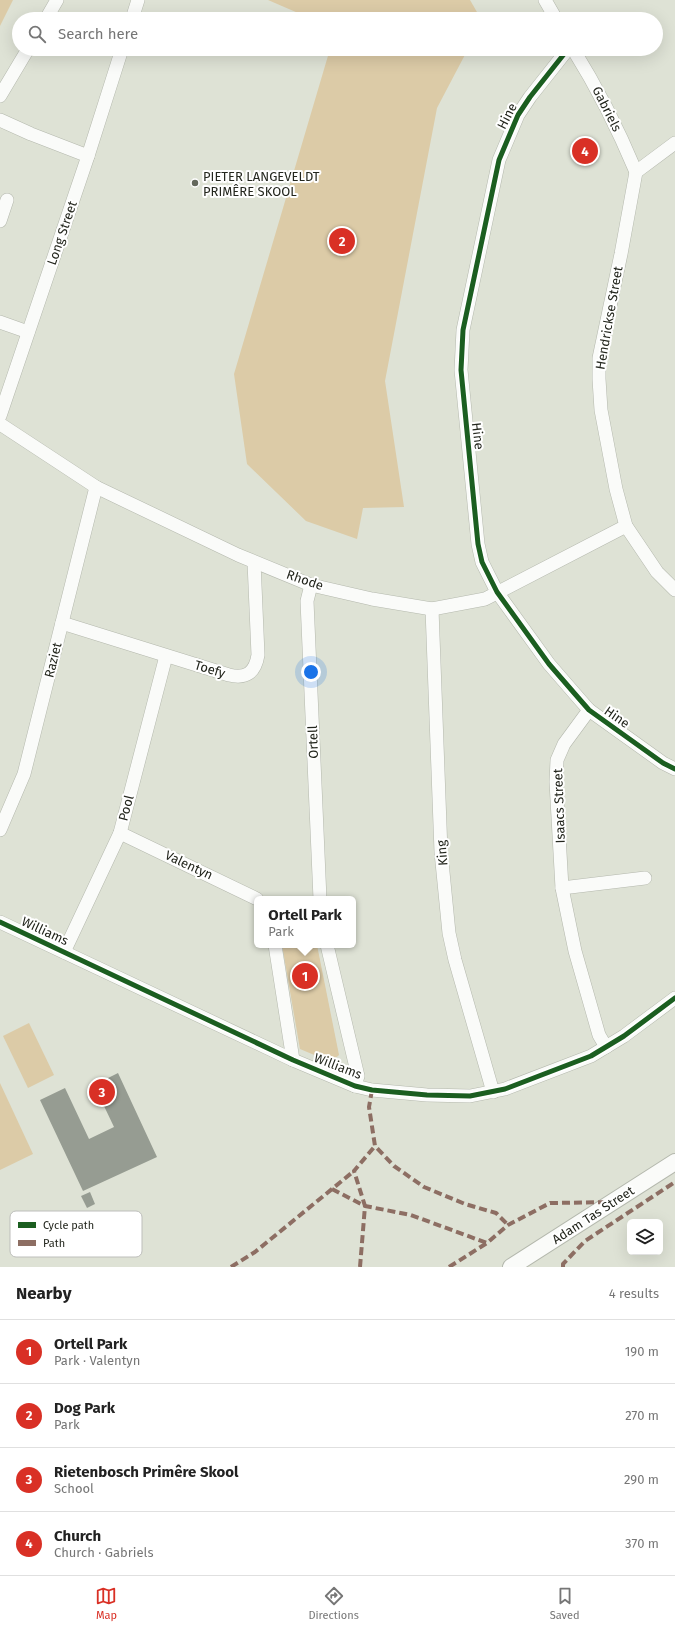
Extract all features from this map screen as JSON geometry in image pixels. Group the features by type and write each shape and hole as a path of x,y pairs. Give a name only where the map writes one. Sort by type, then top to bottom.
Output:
{"main road":[{"name":"Adam Tas Street","path":"511,1267 675,1162"}],"street":[{"path":"50,12 57,0"},
{"path":"134,12 138,0"},
{"path":"545,0 552,12"},
{"path":"0,96 24,56"},
{"name":"Long Street","path":"0,416 88,156 120,56"},
{"name":"Hine","path":"562,56 530,97 518,115 499,160 464,330 461,370 478,544 482,562 497,592 549,664 589,710 663,763 675,769"},
{"name":"Gabriels","path":"577,56 595,84 612,116 636,172"},
{"path":"0,120 31,134 88,156"},
{"path":"636,172 675,143"},
{"name":"Hendrickse Street","path":"636,172 622,254 599,358 601,410 616,489 626,526 657,572 675,590"},
{"path":"0,221 7,200"},
{"path":"0,322 28,332"},
{"name":"Rhode","path":"0,424 96,487 254,562 311,585 372,599 432,608 485,599 626,526"},
{"name":"Raziet","path":"0,830 24,774 96,487"},
{"name":"Toefy","path":"62,623 166,656 235,676 244,676 251,672 256,665 258,655 254,562"},
{"name":"Ortell","path":"311,585 307,601 320,896"},
{"name":"King","path":"432,608 441,852 449,934 493,1092"},
{"name":"Pool","path":"64,952 120,833 166,656"},
{"name":"Isaacs Street","path":"589,710 564,744 558,760 558,823 562,888 575,951 599,1035 606,1047"},
{"name":"Valentyn","path":"120,833 254,898"},
{"path":"562,888 645,878"},
{"name":"Williams","path":"0,922 293,1060 355,1086 372,1090 427,1095 470,1096 493,1092 578,1062 624,1036 675,998"},
{"path":"275,948 293,1060"},
{"path":"328,948 358,1076 355,1086"}],"shaded area":[{"path":"0,0 13,0 0,26"},
{"path":"268,0 470,0 477,12 296,12"},
{"path":"328,56 464,56 437,108 385,381 404,507 363,508 357,539 306,521 247,464 234,374"},
{"path":"283,948 318,948 339,1055 331,1062 300,1049"},
{"path":"29,1023 54,1075 28,1088 3,1036"},
{"path":"0,1083 33,1154 0,1170"}],"building":[{"path":"118,1073 157,1157 83,1191 40,1100 65,1088 89,1139 114,1127 94,1085"},
{"path":"90,1192 95,1204 87,1208 81,1196"}],"marked path":[{"path":"372,1090 369,1107 375,1146 394,1166 424,1187 465,1204 496,1213 508,1225"},
{"path":"360,1267 365,1206 354,1171 375,1146"},
{"path":"231,1267 255,1252 354,1171"},
{"path":"563,1267 563,1264 585,1241 675,1182"},
{"path":"332,1189 365,1206 411,1215 487,1243"},
{"path":"449,1267 487,1243 508,1225 550,1203 614,1202"}],"cycle path":[{"path":"562,56 530,97 518,115 499,160 463,330 461,370 478,544 482,562 497,592 549,664 589,710 663,763 675,769"},
{"path":"0,922 293,1060 355,1086 372,1090 427,1095 470,1096 505,1089 591,1056 624,1036 675,998"}],"place":[{"name":"Church","path":"585,151"},
{"name":"PIETER LANGEVELDT PRIMÊRE SKOOL","path":"195,183"},
{"name":"Dog Park","path":"342,241"},
{"name":"Ortell Park","path":"305,976"},
{"name":"Rietenbosch Primêre Skool","path":"102,1092"}]}
